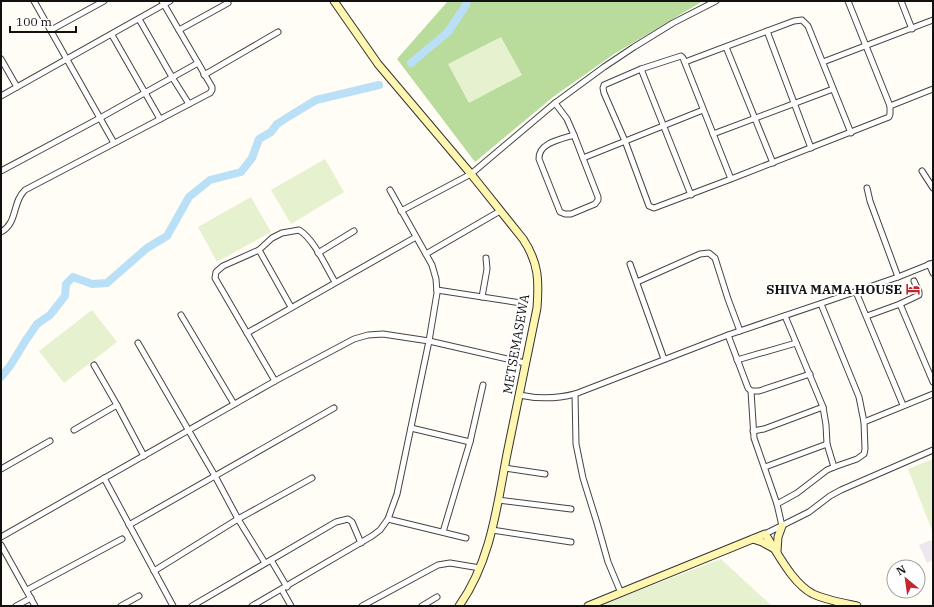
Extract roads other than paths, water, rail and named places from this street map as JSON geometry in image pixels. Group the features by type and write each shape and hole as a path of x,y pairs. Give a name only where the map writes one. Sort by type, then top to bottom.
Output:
{"street":[{"path":"34,1 114,143"},
{"path":"51,30 104,1"},
{"path":"1,96 139,19 163,3 170,1"},
{"name":"METSEMASEWA","path":"334,1 378,64 471,174 530,250 537,271 537,308 492,530 480,568 470,591 459,606"},
{"path":"401,211 471,174 555,103 634,47 673,23 716,1"},
{"path":"731,179 683,58 678,56 641,69 604,85 604,93 625,141 649,206 654,208 691,195 889,117 890,106 848,1"},
{"path":"901,1 912,29"},
{"path":"179,30 228,2"},
{"path":"1,232 10,225 19,197 24,190 189,104 212,90 212,87 163,3"},
{"path":"139,19 189,104"},
{"path":"685,62 794,21 802,20 808,26 852,132"},
{"path":"823,62 933,20"},
{"path":"767,31 811,148"},
{"path":"204,74 278,32"},
{"path":"112,34 160,119"},
{"path":"726,47 773,163"},
{"path":"1,60 17,87"},
{"path":"1,171 198,63"},
{"path":"641,69 691,195"},
{"path":"713,134 833,89"},
{"path":"890,106 933,89"},
{"path":"555,103 567,119 574,135 598,197 598,200 592,205 571,214 565,214 560,212 539,159 539,154 541,149 547,145 574,135"},
{"path":"583,158 703,110"},
{"path":"922,171 933,188"},
{"path":"867,188 898,277"},
{"path":"252,606 361,543 380,530 388,519 397,494 412,428 435,310 437,290 432,265 390,190"},
{"path":"426,254 500,211"},
{"path":"275,381 217,282 215,275 218,270 223,266 258,250 272,238 282,233 299,230 304,234 318,253 335,282"},
{"path":"318,253 354,231"},
{"path":"247,333 416,237"},
{"path":"258,250 292,307"},
{"path":"637,282 700,254 709,253 715,258 740,331"},
{"path":"482,297 487,269 486,258"},
{"path":"630,264 664,359"},
{"path":"519,395 532,398 555,398 575,394 728,335 856,292 931,264 933,273"},
{"path":"867,316 900,304 919,295 914,281"},
{"path":"437,290 521,303"},
{"path":"856,292 903,405"},
{"path":"777,504 797,493 834,466 857,459 864,454 864,422 859,397 821,304"},
{"path":"900,304 933,382"},
{"path":"181,315 234,404"},
{"path":"785,316 823,407 827,444 834,466"},
{"path":"1,537 275,381 354,339 368,335 383,334 429,341 525,363"},
{"path":"728,335 748,388 751,391 754,438 777,504 782,526 778,537 777,551"},
{"path":"138,343 265,563"},
{"path":"737,360 796,343"},
{"path":"94,365 144,456"},
{"path":"751,391 759,391 810,374"},
{"path":"443,532 470,442 483,385"},
{"path":"575,394 576,444 583,478 598,523 608,562 621,593"},
{"path":"864,422 933,394"},
{"path":"74,430 117,405"},
{"path":"753,431 764,429 823,407"},
{"path":"129,525 334,408"},
{"path":"412,428 470,442"},
{"path":"1,470 50,441"},
{"path":"765,467 827,444"},
{"path":"588,606 765,534 809,512 830,496 841,490 933,450"},
{"path":"505,468 545,474"},
{"path":"104,478 173,606"},
{"path":"154,571 238,518 312,478"},
{"path":"498,500 571,509"},
{"path":"192,606 336,522 344,519 348,519 352,522 361,543"},
{"path":"388,519 466,538"},
{"path":"492,530 571,542"},
{"path":"765,534 799,583 809,591 825,598 857,606"},
{"path":"26,590 122,539"},
{"path":"752,539 770,546 777,551"},
{"path":"1,545 3,552 35,606"},
{"path":"270,560 291,606"},
{"path":"362,606 438,565 450,563 480,568"},
{"path":"121,606 139,596"},
{"path":"422,606 437,597"},
{"path":"16,606 31,598"}],"waterway":[{"path":"411,63 448,32 466,5 467,1"},
{"path":"1,377 10,366 37,324 50,315 65,296 66,284 73,277 92,284 107,283 147,248 167,236 189,197 210,180 241,172 252,158 259,139 271,132 277,124 316,100 379,85"}],"place":[{"name":"SHIVA MAMA HOUSE","path":"913,289"}]}
